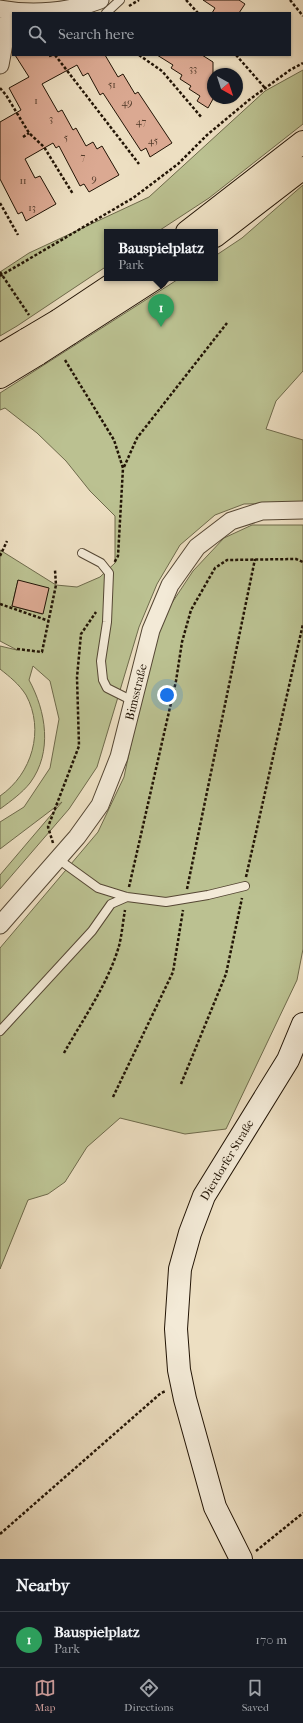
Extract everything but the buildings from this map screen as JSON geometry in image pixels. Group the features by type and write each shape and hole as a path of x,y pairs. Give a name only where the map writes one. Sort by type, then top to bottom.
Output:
{"highway":[{"path":"191,229 303,142"},
{"path":"218,234 303,168"},
{"path":"64,327 118,281"},
{"path":"0,377 32,347 64,327 150,281"},
{"path":"0,355 32,347"}],"main road":[{"name":"Dierdorfer Straße","path":"247,1557 215,1507 181,1383 177,1321 180,1269 190,1234 204,1196 288,1060 303,1024"}],"street":[{"path":"52,12 100,0"},
{"path":"0,65 5,10 33,12"},
{"name":"Bimsstraße","path":"0,925 77,837 100,804 119,757 151,630 170,585 197,547 231,521 262,511 303,510"}],"lane":[{"path":"107,12 120,0"},
{"path":"82,553 101,563 109,573 107,622 101,660 103,680 106,688 133,701"},
{"path":"58,859 98,888 127,897 166,902 208,895 245,886"},
{"path":"0,1031 92,931 111,904 127,897"}],"path":[{"path":"186,0 197,12"},
{"path":"290,0 303,16"},
{"path":"56,56 139,164"},
{"path":"141,56 162,70 202,118"},
{"path":"237,56 265,88"},
{"path":"29,315 1,274 82,229 133,198 178,164 207,135 249,100 303,63"},
{"path":"0,88 6,95 29,133 44,147 73,194"},
{"path":"23,136 29,133"},
{"path":"0,203 18,235"},
{"path":"123,468 137,438 227,324"},
{"path":"65,360 114,440 123,468 118,556 109,573"},
{"path":"0,556 8,542"},
{"path":"113,1097 173,972 185,898 256,558"},
{"path":"64,1053 104,982 119,945 127,897 176,681 182,642 191,610 215,568 227,560 256,558 296,559 303,562"},
{"path":"17,649 42,652 56,585 55,570"},
{"path":"58,859 48,827 79,746 76,677 81,634 108,595"},
{"path":"0,604 49,622"},
{"path":"181,1084 226,974 303,624"},
{"path":"0,1534 161,1393 181,1383"},
{"path":"247,1557 303,1513"}],"green space":[{"path":"303,70 303,124 209,198 162,229 104,229 104,268 0,336 0,272 29,253 149,197 265,91"},
{"path":"303,185 303,371 276,401 266,429 303,440 303,503 244,504 215,515 180,545 157,584 139,627 97,767 69,809 0,889 0,875 62,802 0,849 0,822 24,807 50,768 59,719 50,681 33,666 29,680 40,705 43,718 44,745 42,758 30,783 20,794 0,809 0,796 11,787 20,776 27,764 35,737 32,708 26,695 11,678 0,669 0,646 17,650 0,641 0,550 56,585 77,587 100,577 115,563 115,516 90,491 66,461 37,433 5,408 0,410 0,393 175,281 218,281 218,254 242,238","holes":["18,580 42,614 12,606"]},
{"path":"252,525 303,525 303,949 297,980 226,1129 185,1134 120,1118 87,1147 65,1182 48,1194 28,1200 0,1269 0,948 98,832 124,777 156,627 193,571 224,538"}],"place":[{"name":"Bauspielplatz","path":"161,327"}]}
